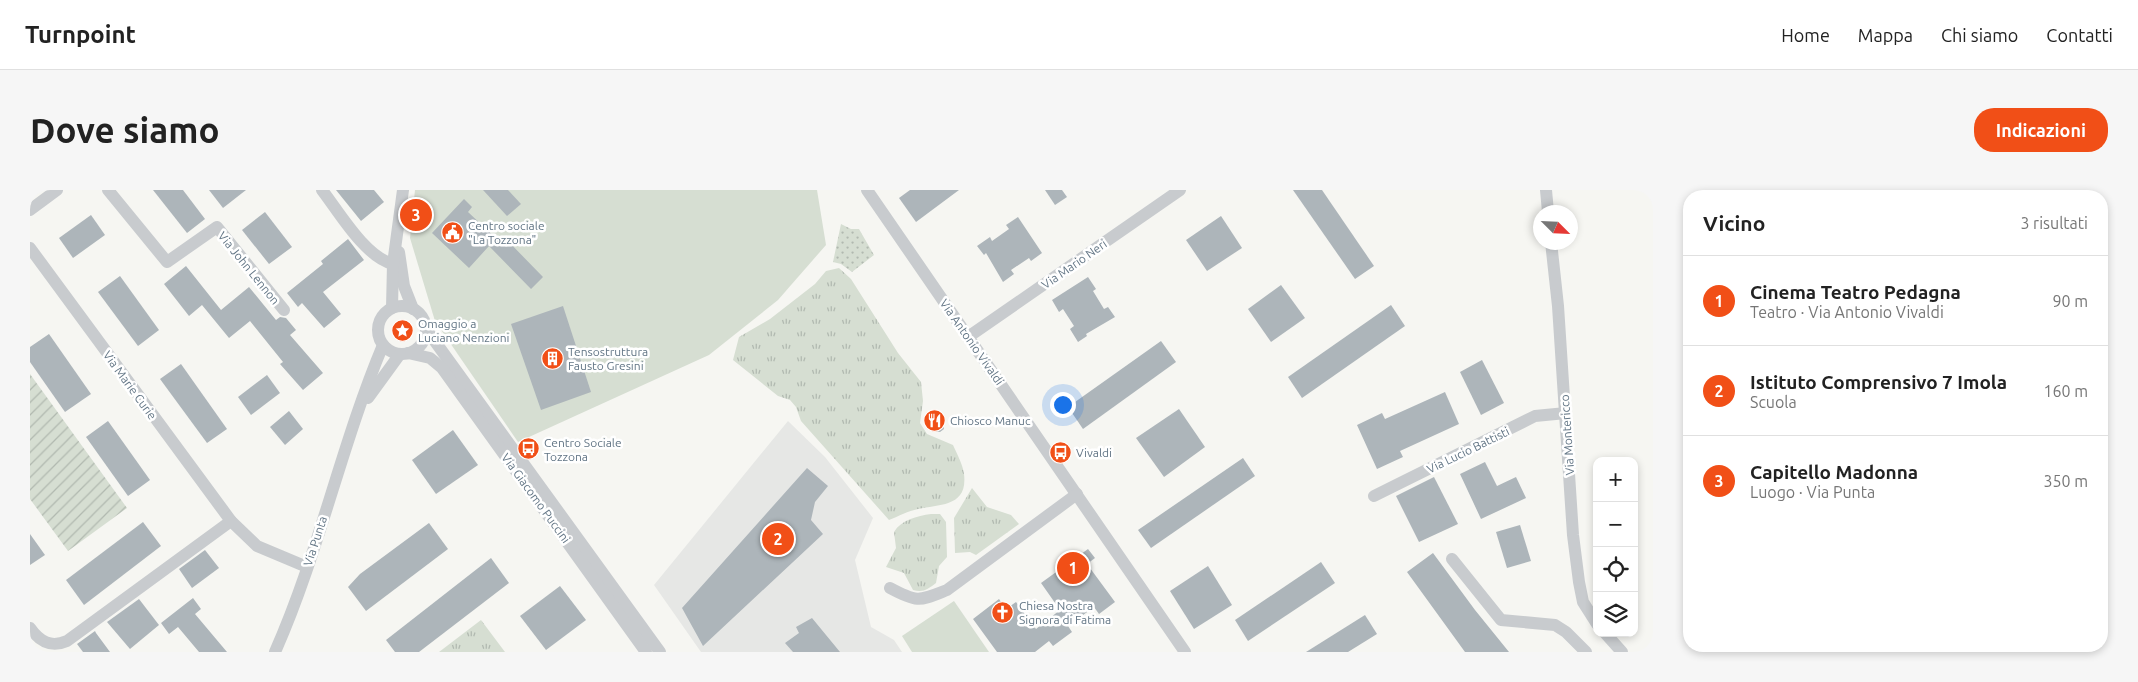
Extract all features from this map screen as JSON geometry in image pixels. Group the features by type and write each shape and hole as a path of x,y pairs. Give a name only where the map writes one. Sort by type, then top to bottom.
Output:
{"street":[{"path":"30,210 57,190"},
{"name":"Via John Lennon","path":"108,190 167,262 216,227 284,310"},
{"path":"322,190 370,251 384,262 393,264"},
{"path":"392,308 393,264 403,190"},
{"name":"Via Antonio Vivaldi","path":"867,190 1185,652"},
{"name":"Via Mario Neri","path":"968,337 1180,190"},
{"path":"1546,190 1547,205"},
{"path":"396,235 404,286 413,309"},
{"name":"Via Marie Curie","path":"30,248 231,521 257,546 307,567"},
{"name":"Via Montericco","path":"1552,250 1566,413 1573,535 1583,602 1593,618"},
{"path":"383,345 380,339 378,324 386,312 392,308 402,306 413,309"},
{"name":"Via Giacomo Puccini","path":"413,309 422,318 426,329 470,398 610,592 631,620 660,652"},
{"path":"404,353 421,344 426,329"},
{"name":"Via Giacomo Puccini","path":"383,345 388,349 436,361 470,398"},
{"name":"Via Punta","path":"275,652 307,567 351,428 383,345"},
{"name":"Via Punta","path":"351,428 376,385 404,353"},
{"name":"Via Lucio Battisti","path":"1374,496 1535,416 1566,413"},
{"path":"890,588 911,599 923,600 947,590 1078,494"},
{"path":"30,628 41,640 49,644 57,646 67,641 231,521"},
{"path":"1452,558 1501,620 1555,625 1566,632 1586,652"},
{"name":"Via Giacomo Puccini","path":"631,620 646,652"},
{"path":"1609,637 1622,652"}],"shaded area":[{"path":"788,421 825,457 873,518 855,560 871,627 894,640 902,652 701,652 654,585"}],"green space":[{"path":"415,190 817,190 826,245 778,300 709,355 518,442 435,321 410,238"},
{"path":"841,224 851,229 859,229 874,255 852,272 841,264 833,262"},
{"path":"839,268 851,279 898,353 921,382 923,401 920,423 927,434 953,445 964,474 964,485 962,493 951,502 907,512 889,520 801,421 796,407 790,400 778,396 733,360 739,337 770,319 815,284 826,271"},
{"path":"30,374 127,508 68,551 30,499"},
{"path":"972,488 987,507 1011,515 1019,524 976,555 970,552 955,553 954,518"},
{"path":"940,514 946,522 947,557 939,566 936,583 925,590 917,591 913,590 904,573 886,567 896,548 894,532 897,528 910,519"},
{"path":"954,601 989,652 912,652 902,636"},
{"path":"481,620 505,652 439,652"}],"building":[{"path":"153,190 183,190 205,219 187,233"},
{"path":"209,190 246,190 223,208"},
{"path":"336,190 374,190 384,202 361,221"},
{"path":"483,190 508,190 521,204 507,216"},
{"path":"910,190 959,190 916,222 899,198"},
{"path":"1045,190 1062,190 1067,197 1055,205"},
{"path":"1293,190 1322,190 1374,266 1355,279"},
{"path":"464,199 472,207 468,212 500,242 505,238 543,277 531,289 489,246 469,268 432,233"},
{"path":"265,212 292,247 269,264 242,230"},
{"path":"91,215 105,235 73,258 59,238"},
{"path":"1221,216 1242,248 1207,271 1186,240"},
{"path":"1018,217 1042,253 1031,261 1029,258 1011,270 1014,274 1003,282 986,253 984,255 977,246 990,237 992,241 1009,229 1006,225"},
{"path":"348,239 364,260 323,292 341,314 324,328 302,303 298,307 287,293 323,264 321,261"},
{"path":"186,266 221,310 249,287 276,320 280,317 286,318 296,330 290,335 323,373 303,390 280,364 283,362 250,321 229,338 202,305 189,316 164,284"},
{"path":"120,276 159,330 138,346 98,292"},
{"path":"1088,277 1096,289 1093,291 1104,309 1108,307 1115,317 1086,334 1087,336 1078,342 1070,329 1074,326 1063,309 1059,312 1052,300"},
{"path":"1281,285 1305,318 1271,342 1248,309"},
{"path":"1391,305 1405,326 1302,398 1288,377"},
{"name":"Tensostruttura Fausto Gresini","path":"563,306 591,392 541,410 511,324"},
{"path":"49,334 91,394 65,412 30,362 30,347"},
{"path":"1161,341 1176,362 1083,429 1068,407"},
{"path":"1482,360 1504,403 1481,415 1460,372"},
{"path":"181,364 227,429 207,443 160,379"},
{"path":"267,375 280,393 251,415 238,397"},
{"path":"1445,392 1459,424 1400,451 1403,457 1377,469 1357,425 1382,413 1385,419"},
{"path":"1179,409 1205,447 1164,477 1136,438"},
{"path":"289,411 303,429 285,445 270,427"},
{"path":"929,414 942,419 944,429 940,432 930,430 927,425"},
{"path":"108,421 150,480 128,496 86,437"},
{"path":"453,430 478,465 436,494 412,460"},
{"path":"1243,458 1255,476 1151,548 1138,530"},
{"path":"1485,462 1497,486 1516,477 1526,498 1481,519 1460,474"},
{"path":"807,468 828,486 815,502 811,520 823,534 703,646 682,608"},
{"path":"1434,477 1458,524 1419,542 1396,496"},
{"path":"143,522 161,546 84,605 66,580"},
{"path":"429,523 448,549 366,611 348,587 360,574"},
{"path":"1520,525 1531,561 1507,568 1496,532"},
{"path":"30,534 45,555 30,565"},
{"name":"Chiesa Nostra Signora di Fatima","path":"1088,549 1095,558 1087,564 1115,602 1099,614 1094,607 1068,626 1072,632 1053,646 1049,641 1035,652 997,652 973,619 999,599 1006,609 1016,602 1036,629 1060,610 1041,583"},
{"path":"205,550 219,568 192,588 179,569"},
{"path":"1433,553 1509,652 1465,652 1407,572"},
{"path":"491,558 509,583 419,652 395,652 386,640"},
{"path":"1321,562 1335,583 1248,641 1235,620"},
{"path":"1208,566 1232,605 1194,629 1170,591"},
{"path":"560,586 586,620 546,650 520,616"},
{"path":"193,598 201,609 195,614 227,652 199,652 178,627 169,634 161,623"},
{"path":"139,599 159,625 130,649 107,622"},
{"path":"1365,615 1377,634 1348,652 1306,652"},
{"path":"812,618 840,652 793,652 785,643 799,633 796,627"},
{"path":"95,631 110,652 83,652 77,644"}],"place":[{"name":"Capitello Madonna","path":"416,215"},
{"name":"Centro sociale \"La Tozzona\"","path":"452,232"},
{"name":"Omaggio a Luciano Nenzioni","path":"402,330"},
{"name":"Tensostruttura Fausto Gresini","path":"552,358"},
{"name":"Chiosco Manuc","path":"934,420"},
{"name":"Centro Sociale Tozzona","path":"528,449"},
{"name":"Vivaldi","path":"1060,452"},
{"name":"Istituto Comprensivo 7 Imola","path":"778,539"},
{"name":"Cinema Teatro Pedagna","path":"1073,568"},
{"name":"Chiesa Nostra Signora di Fatima","path":"1003,612"}]}
